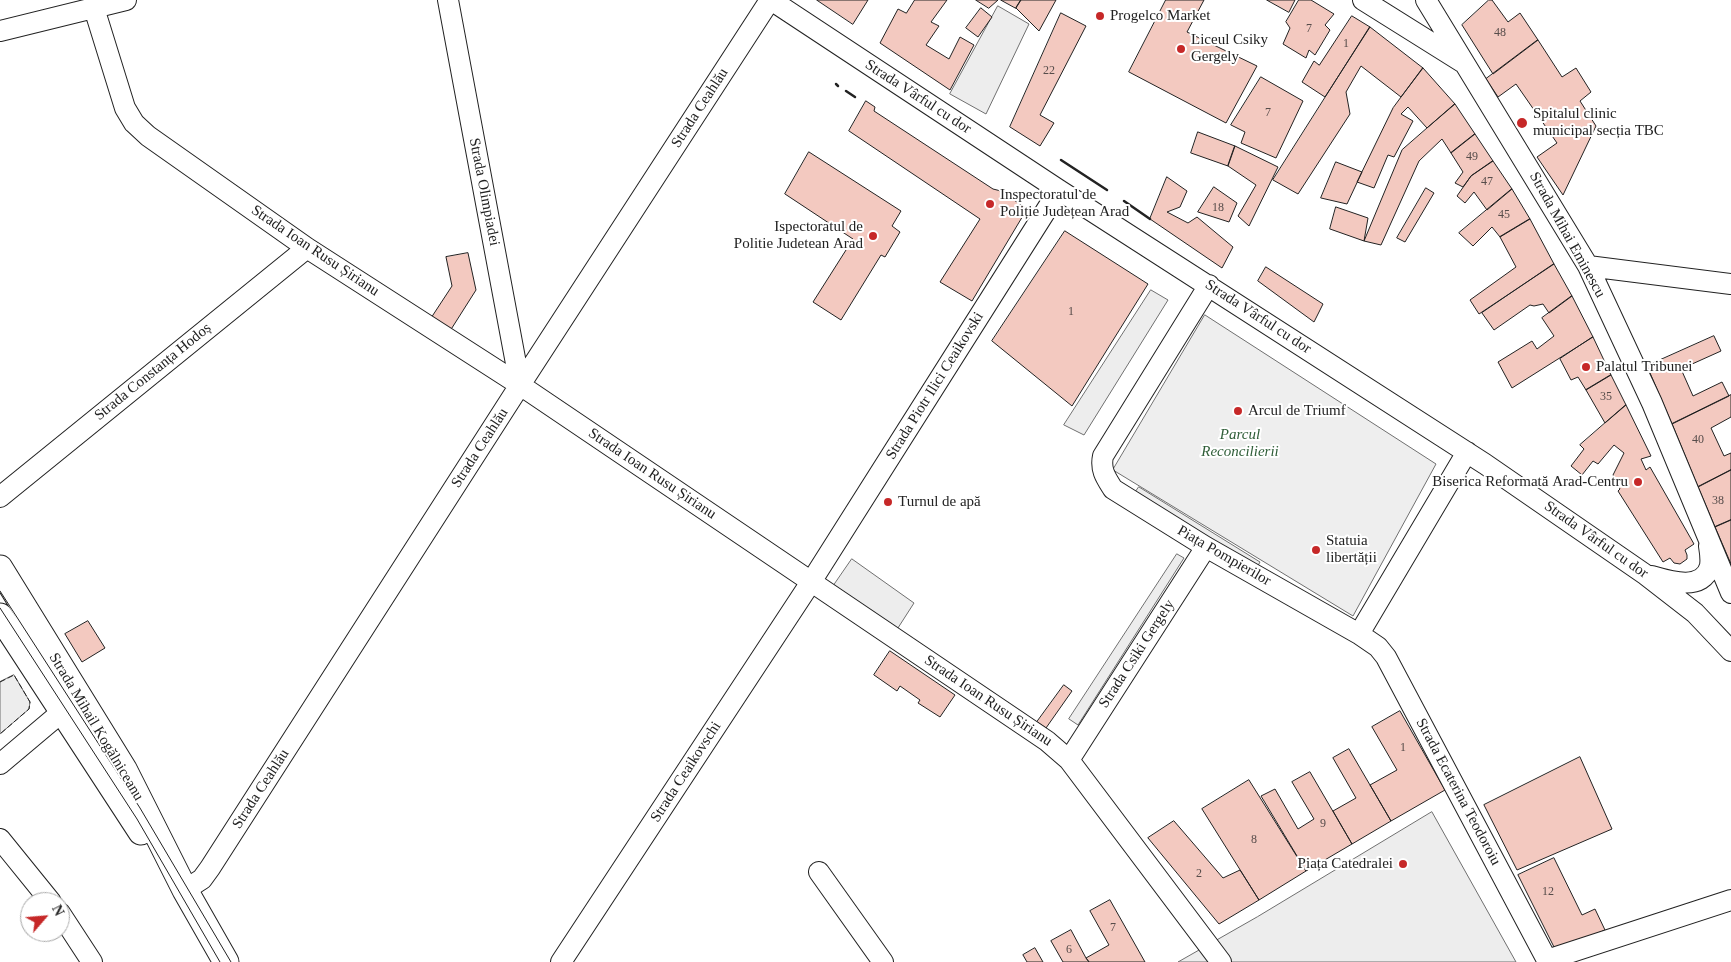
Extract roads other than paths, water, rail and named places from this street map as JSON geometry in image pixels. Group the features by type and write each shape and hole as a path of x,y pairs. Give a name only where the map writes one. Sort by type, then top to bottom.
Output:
{"main road":[{"name":"Strada Mihail Kogălniceanu","path":"0,568 124,769 185,890 226,962"},
{"name":"Strada Mihail Kogălniceanu","path":"0,616 128,812 160,859 185,890"}],"street":[{"path":"0,31 126,0"},
{"name":"Strada Olimpiadei","path":"448,0 520,385"},
{"name":"Strada Ceahlău","path":"185,890 202,879 210,868 770,0"},
{"name":"Strada Vârful cu dor","path":"770,0 1059,190 1467,452 1646,574 1695,613 1731,651"},
{"name":"Strada Mihai Eminescu","path":"1427,0 1588,266 1652,403 1731,593"},
{"path":"1376,3 1465,64"},
{"name":"Strada Ioan Rusu Șirianu","path":"94,8 125,108 134,123 148,136 307,248 520,385 1047,741 1069,760 1219,958"},
{"name":"Strada Piotr Ilici Ceaikovski","path":"811,582 1059,190"},
{"name":"Strada Constanța Hodoș","path":"0,497 307,248"},
{"path":"1588,266 1731,284"},
{"name":"Piața Pompierilor","path":"1208,285 1107,450 1102,464 1104,476 1113,489 1206,547 1358,634"},
{"path":"1358,634 1467,452"},
{"path":"1646,574 1674,582 1686,583 1698,580 1710,567 1708,539"},
{"name":"Strada Csiki Gergely","path":"1069,760 1206,547"},
{"name":"Strada Ceaikovschi","path":"561,962 811,582"},
{"name":"Strada Ecaterina Teodoroiu","path":"1358,634 1378,647 1386,657 1548,961"},
{"path":"0,764 63,712"},
{"path":"0,839 43,892"},
{"path":"818,872 883,962"},
{"path":"1548,961 1731,900"},
{"path":"70,928 92,962"}],"tram line":[{"path":"0,591 140,808 231,962"},
{"path":"0,608 137,819 220,962"}],"place":[{"name":"Progelco Market","path":"1100,16"},
{"name":"Liceul Csiky Gergely","path":"1181,49"},
{"name":"Spitalul clinic municipal secția TBC","path":"1522,123"},
{"name":"Inspectoratul de Poliție Județean Arad","path":"990,204"},
{"name":"Ispectoratul de Politie Judetean Arad","path":"873,236"},
{"name":"Palatul Tribunei","path":"1586,367"},
{"name":"Arcul de Triumf","path":"1238,411"},
{"name":"Biserica Reformată Arad-Centru","path":"1638,482"},
{"name":"Turnul de apă","path":"888,502"},
{"name":"Statuia libertății","path":"1316,550"},
{"name":"Piața Catedralei","path":"1403,864"}],"park label":[{"name":"Parcul Reconcilierii","path":"1240,444"}]}
